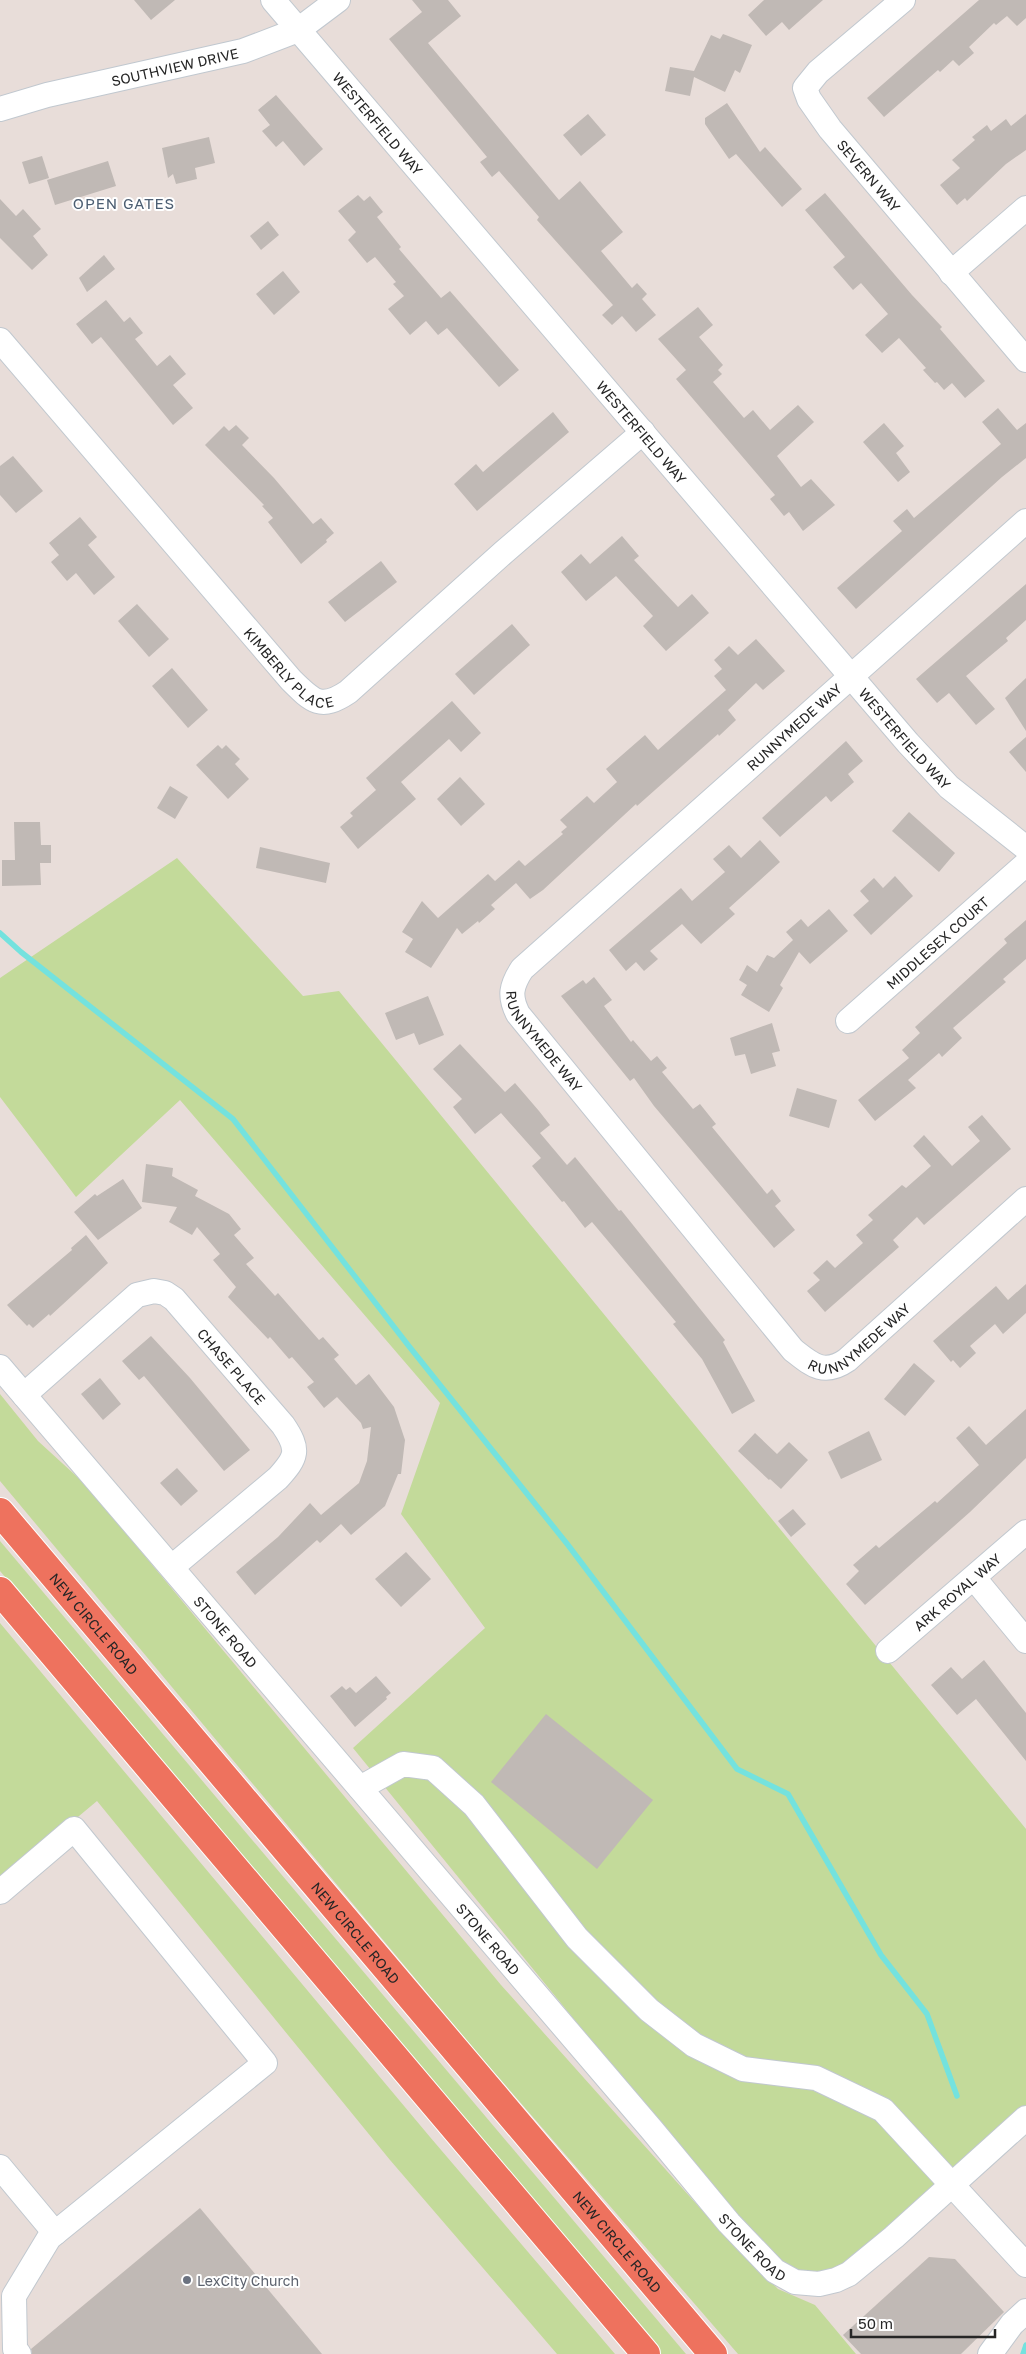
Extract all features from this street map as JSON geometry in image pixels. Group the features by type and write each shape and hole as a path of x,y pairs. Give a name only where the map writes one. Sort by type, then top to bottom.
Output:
{"highway":[{"name":"NEW CIRCLE ROAD","path":"0,1512 713,2354"},
{"path":"0,1591 646,2354"}],"street":[{"name":"WESTERFIELD WAY","path":"273,0 908,743 949,787 1026,848"},
{"name":"SOUTHVIEW DRIVE","path":"0,108 47,95 243,50 298,30 338,0"},
{"name":"SEVERN WAY","path":"903,0 818,72 805,88 810,99 830,128 1026,360"},
{"path":"951,273 1026,208"},
{"name":"KIMBERLY PLACE","path":"0,340 291,680 307,694 321,702 335,700 348,692 504,552 643,432"},
{"name":"RUNNYMEDE WAY","path":"1026,521 522,969 512,985 511,993 518,1014 793,1350 808,1363 821,1368 831,1369 847,1360 1026,1199"},
{"name":"MIDDLESEX COURT","path":"848,1022 1026,864"},
{"name":"CHASE PLACE","path":"24,1395 137,1295 154,1291 165,1293 174,1299 247,1382 292,1438 295,1448 294,1457 278,1478 172,1567"},
{"name":"STONE ROAD","path":"0,1367 728,2223 775,2271 795,2282 805,2284 819,2284 836,2280 849,2274 1026,2118"},
{"name":"ARK ROYAL WAY","path":"888,1651 1026,1532"},
{"path":"974,1578 1026,1641"},
{"path":"360,1788 402,1764 433,1768 474,1805 577,1938 648,2010 694,2045 743,2069 816,2078 883,2110 1026,2265"},
{"path":"0,1892 74,1828 265,2063 49,2238 14,2296 15,2349 19,2354"},
{"path":"0,2167 56,2233"},
{"path":"990,2354 1012,2324 1026,2311"}],"green space":[{"path":"177,858 303,996 339,991 1026,1829 1026,2118 849,2274 784,2277 353,1748 485,1628 401,1514 440,1403 180,1100 76,1197 0,1097 0,978"},
{"path":"0,1394 38,1441 85,1484 501,1985 708,2217 778,2289 815,2305 856,2354 738,2354 474,2049 0,1481"},
{"path":"0,1541 686,2354 660,2354 0,1571"},
{"path":"0,1623 430,2137 615,2354 557,2354 390,2160 97,1801 0,1882"}],"building":[{"path":"134,0 175,0 151,20"},
{"path":"412,0 448,0 461,16 428,43 559,200 580,181 623,232 601,251 632,288 637,283 647,294 642,299 656,315 636,332 622,316 612,325 602,315 613,305 537,220 539,217 499,171 492,177 480,162 487,157 389,39 422,12"},
{"path":"764,0 823,0 789,30 782,22 766,36 748,15"},
{"path":"979,0 1026,0 1026,18 1017,26 1007,16 996,25 994,23 969,47 974,53 959,66 953,60 940,72 938,70 884,117 867,98"},
{"path":"723,34 752,45 740,73 735,70 725,92 694,77 690,96 665,91 670,67 694,71 711,35 720,39"},
{"path":"276,95 323,149 304,166 283,141 276,147 262,131 270,125 258,110"},
{"path":"727,103 760,152 765,147 802,189 782,207 736,154 729,159 705,124 705,118"},
{"path":"588,114 606,135 581,156 563,135"},
{"path":"1026,114 1026,150 1006,164 967,201 965,198 957,205 940,185 960,168 952,160 975,140 972,137 987,125 991,131 1006,119 1011,126"},
{"path":"209,137 215,163 195,168 197,179 176,184 173,174 168,178 162,148"},
{"path":"42,156 49,178 29,184 22,162"},
{"path":"108,161 116,186 55,205 47,180"},
{"path":"825,193 912,295 942,327 940,329 985,381 965,398 952,383 944,390 937,382 935,383 923,370 926,368 899,338 882,353 865,335 888,314 861,283 853,290 833,267 845,257 805,210"},
{"path":"358,195 364,201 370,196 383,212 377,217 401,247 399,249 441,298 450,291 519,370 499,387 447,328 438,335 426,321 410,335 388,309 404,296 393,284 396,282 375,257 367,263 348,240 356,232 338,211"},
{"path":"0,199 16,216 23,209 41,229 33,236 48,255 32,270 0,238"},
{"path":"268,221 279,235 261,250 250,236"},
{"path":"104,255 115,269 87,292 79,278"},
{"path":"283,271 300,292 274,315 256,294"},
{"path":"106,300 124,322 130,317 143,333 135,339 157,366 170,355 186,374 173,385 193,408 173,425 101,337 92,344 76,324"},
{"path":"698,307 713,325 699,337 723,365 718,370 722,374 713,382 744,418 753,410 770,430 798,405 814,422 777,456 801,487 811,479 835,505 803,531 789,512 784,516 770,499 775,495 676,379 686,370 658,339"},
{"path":"998,408 1017,430 1026,423 1026,458 1002,477 856,609 837,588 902,531 893,521 907,509 914,518 1001,444 982,422"},
{"path":"553,412 569,432 477,511 454,484 476,464 483,472"},
{"path":"884,423 904,446 896,453 910,472 898,482 863,442"},
{"path":"236,425 249,438 242,445 274,478 313,524 321,518 334,533 326,540 327,542 301,564 268,522 273,518 262,506 264,505 205,445 224,426 229,431"},
{"path":"13,456 43,491 16,513 0,495 0,466"},
{"path":"80,517 97,537 88,545 115,577 94,595 76,573 67,581 51,562 59,555 49,543"},
{"path":"622,536 639,556 634,560 678,607 692,594 709,613 666,651 643,626 653,616 616,576 586,601 561,572 581,554 590,564"},
{"path":"381,561 397,582 345,622 328,602"},
{"path":"1026,584 1026,620 1006,638 1008,641 966,676 995,709 976,725 949,693 937,703 916,679"},
{"path":"137,604 169,639 149,657 118,621"},
{"path":"512,624 530,645 474,695 455,674"},
{"path":"756,639 785,671 763,690 756,683 728,710 736,720 719,736 718,734 637,806 636,804 543,890 530,899 516,883 491,905 495,909 479,923 478,921 462,934 457,928 431,968 405,952 413,939 402,932 422,901 438,918 488,874 495,881 519,860 525,866 563,834 561,832 567,827 560,820 587,796 594,803 617,782 606,769 645,735 658,750 726,690 714,676 722,669 714,660 729,646 738,655"},
{"path":"172,668 208,710 188,728 152,686"},
{"path":"1026,678 1026,731 1005,698"},
{"path":"452,701 481,733 461,752 449,739 401,782 416,799 358,849 340,827 353,816 350,813 376,790 366,778"},
{"path":"1026,737 1026,772 1009,752"},
{"path":"846,741 863,761 848,774 854,782 831,802 826,796 780,837 762,818"},
{"path":"218,745 222,749 226,745 240,759 235,764 249,779 228,799 196,765"},
{"path":"460,777 485,804 461,826 437,799"},
{"path":"170,786 188,797 175,819 157,808"},
{"path":"909,812 955,853 939,872 892,831"},
{"path":"14,822 40,822 41,845 51,845 51,863 40,863 41,885 2,886 2,860 15,860"},
{"path":"760,840 780,862 729,908 735,914 701,944 682,924 650,951 658,959 644,971 636,962 626,971 609,950 681,888 692,901 725,872 713,859 729,845 741,858"},
{"path":"260,847 330,863 326,883 256,868"},
{"path":"895,876 913,896 871,935 853,915 869,901 860,891 874,878 883,888"},
{"path":"829,909 848,931 810,964 799,952 780,985 783,988 769,1012 741,995 747,985 739,980 747,965 757,972 767,955 774,958 793,940 786,932 801,919 808,927"},
{"path":"1026,920 1026,959 1003,979 1006,982 953,1028 962,1038 942,1057 939,1053 908,1080 916,1088 875,1121 858,1100 909,1058 902,1050 920,1033 915,1027 1007,943 1004,939"},
{"path":"594,977 612,1000 604,1006 631,1042 633,1040 651,1061 657,1056 667,1068 662,1072 693,1109 700,1104 716,1124 712,1127 767,1194 772,1189 781,1201 775,1206 795,1230 774,1248 654,1106 634,1078 630,1081 561,996 583,980 586,984"},
{"path":"428,996 444,1035 419,1045 414,1033 396,1040 385,1013"},
{"path":"772,1023 780,1051 772,1053 776,1066 751,1074 745,1054 735,1056 730,1038"},
{"path":"460,1044 505,1092 515,1083 550,1125 540,1133 567,1165 575,1157 619,1211 621,1210 725,1340 723,1342 755,1401 732,1414 702,1359 673,1324 676,1322 592,1222 585,1228 564,1201 562,1202 532,1166 541,1158 501,1113 475,1134 453,1107 462,1099 433,1069"},
{"path":"797,1088 837,1100 829,1128 789,1116"},
{"path":"982,1115 1011,1149 924,1225 917,1217 893,1240 899,1247 825,1312 807,1291 820,1280 813,1273 827,1260 835,1268 863,1243 856,1235 873,1220 868,1215 902,1185 906,1188 931,1166 913,1146 924,1135 952,1166 980,1141 968,1127"},
{"path":"146,1164 173,1168 172,1176 198,1190 195,1196 229,1214 241,1229 234,1235 254,1258 246,1264 275,1296 278,1293 319,1340 323,1337 339,1355 334,1359 356,1385 369,1374 394,1407 405,1440 401,1474 398,1474 385,1506 351,1535 341,1524 320,1543 317,1540 255,1595 236,1572 278,1537 310,1503 321,1515 359,1483 367,1461 371,1427 363,1429 361,1423 337,1397 324,1408 307,1387 314,1382 292,1357 289,1359 270,1337 268,1339 228,1297 236,1287 213,1260 220,1254 197,1227 192,1235 169,1222 177,1207 142,1202"},
{"path":"123,1179 142,1208 98,1240 74,1212 95,1194 97,1196"},
{"path":"86,1235 108,1263 50,1316 49,1314 33,1328 29,1324 27,1326 7,1305 72,1250 71,1248"},
{"path":"1026,1284 1026,1313 1003,1334 995,1324 970,1346 976,1353 960,1368 953,1360 951,1362 933,1341 996,1286 1008,1300"},
{"path":"151,1336 190,1378 250,1450 224,1471 144,1376 139,1380 122,1361"},
{"path":"914,1363 935,1381 905,1416 884,1399"},
{"path":"100,1378 121,1404 103,1420 81,1394"},
{"path":"1026,1409 1026,1458 970,1512 865,1605 846,1584 859,1571 853,1565 876,1545 879,1548 935,1501 937,1503 979,1465 956,1438 969,1426 986,1445"},
{"path":"869,1431 882,1460 841,1479 828,1452"},
{"path":"755,1433 777,1454 789,1442 808,1460 781,1489 738,1451"},
{"path":"177,1468 198,1491 181,1506 160,1483"},
{"path":"793,1509 806,1524 791,1537 778,1521"},
{"path":"406,1552 431,1579 401,1607 375,1579"},
{"path":"984,1660 1026,1713 1026,1761 976,1699 957,1715 931,1685 951,1667 962,1679"},
{"path":"376,1676 391,1693 386,1697 387,1699 355,1727 330,1696 342,1686 346,1690 350,1687 356,1693"},
{"path":"546,1714 653,1800 597,1869 491,1782"},
{"name":"LexCity Church","path":"200,2208 322,2354 32,2354 31,2349"},
{"path":"929,2257 955,2259 1004,2312 961,2354 861,2354 843,2335"}],"waterway":[{"path":"0,933 21,952 233,1119 408,1345 568,1545 737,1769 788,1794 881,1955 927,2014 957,2096"},
{"path":"1023,2354 1026,2345"}],"place":[{"name":"LexCity Church","path":"187,2280"}],"district":[{"name":"OPEN GATES","path":"124,203"}]}
